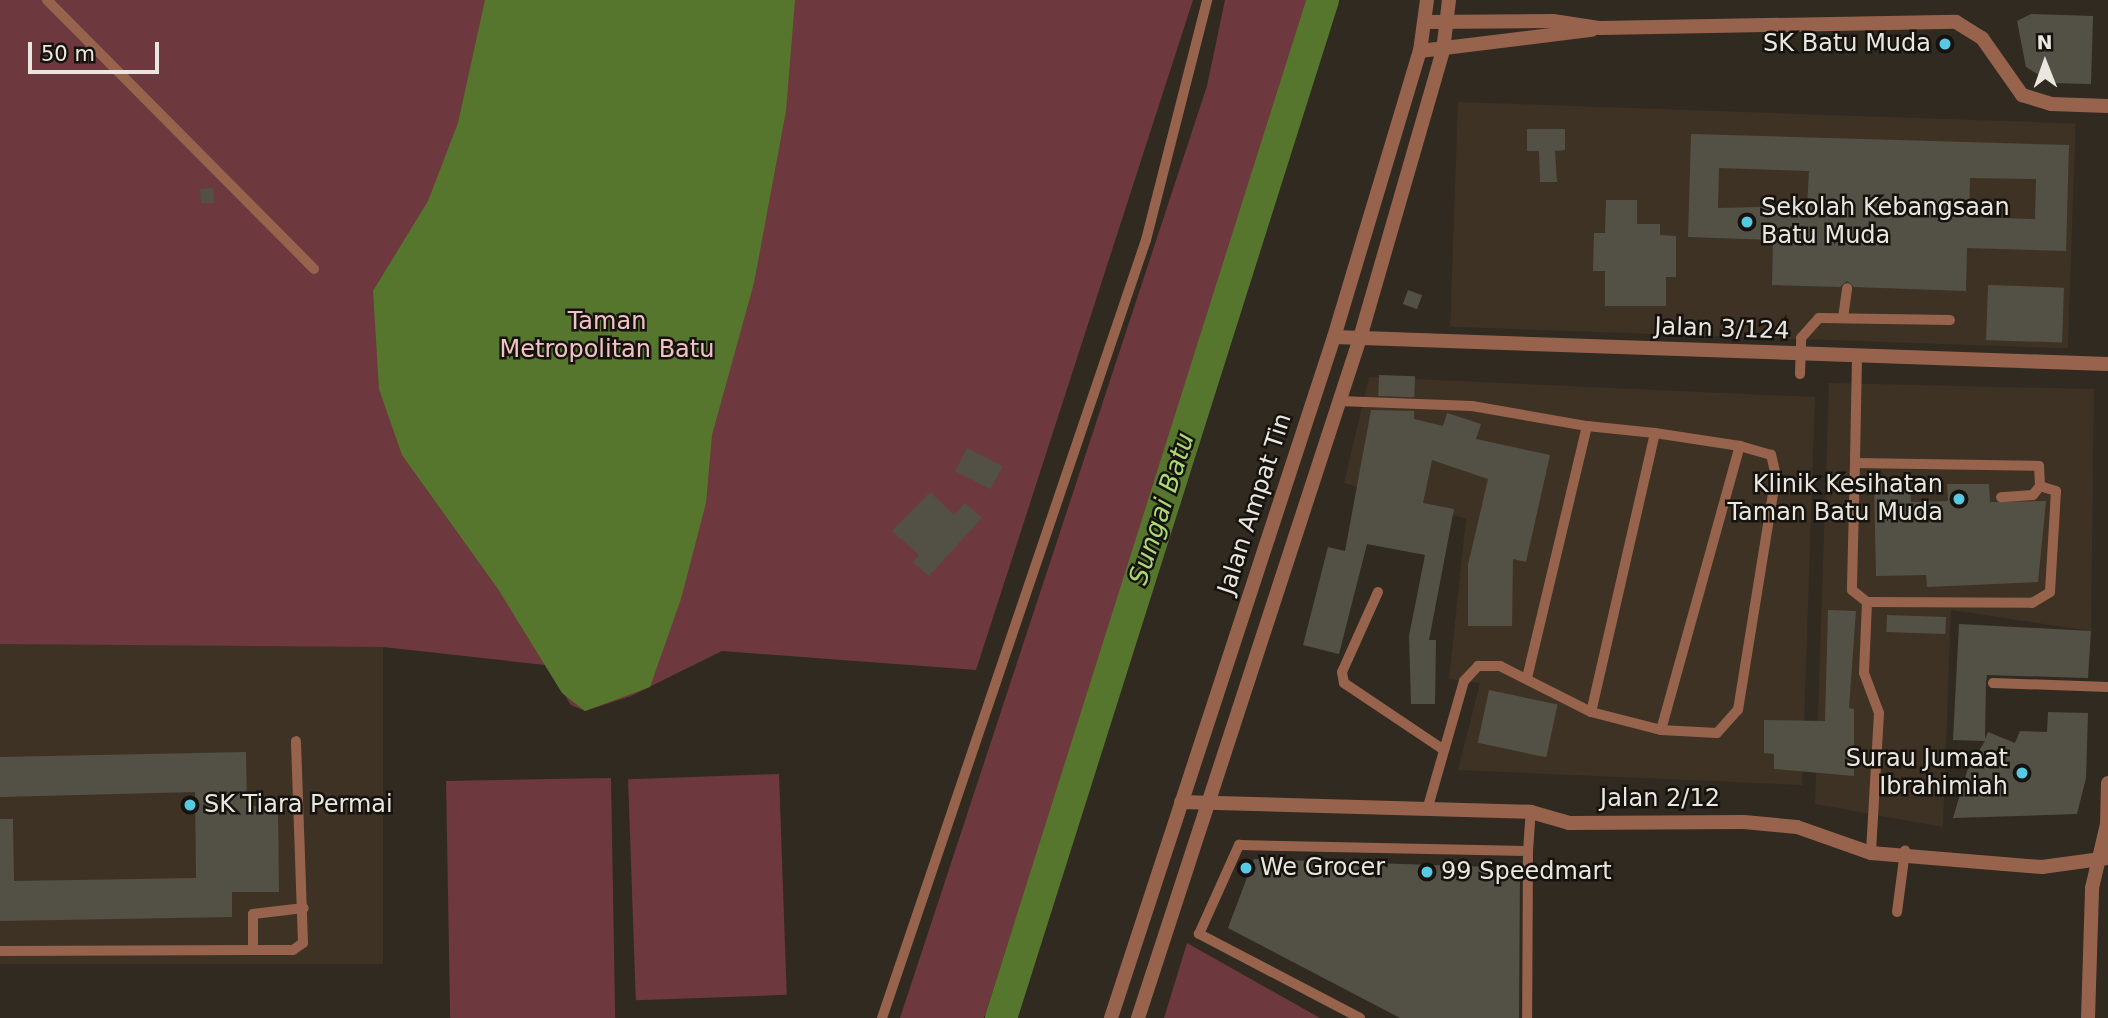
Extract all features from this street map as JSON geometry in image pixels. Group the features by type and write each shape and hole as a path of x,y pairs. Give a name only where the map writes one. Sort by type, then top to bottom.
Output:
{"street":[{"name":"Jalan Ampat Tin","path":"1111,1018 1334,337 1420,51 1427,0"},
{"name":"Jalan Ampat Tin","path":"1138,1018 1360,338 1443,51 1448,22 1448,0"},
{"path":"1426,22 1553,21 1600,28"},
{"path":"1420,51 1443,51 1600,28 1956,22 1982,38 2022,95 2051,104 2108,106"},
{"name":"Jalan 3/124","path":"1334,337 2108,364"},
{"path":"2088,1018 2092,888 2104,858 2108,783"},
{"name":"Jalan 2/12","path":"1181,802 1531,812 1569,823 1797,827 1871,853 1905,851 2042,867 2104,858"}],"lane":[{"path":"47,0 314,269"},
{"path":"882,1018 1146,240 1207,0"},
{"path":"1843,318 1847,288"},
{"path":"1800,374 1800,355 1811,321 1843,318 1950,320"},
{"path":"1857,357 1852,590 1867,601 2032,603 2050,592 2056,491 2040,486"},
{"path":"1339,401 1472,406 1587,426 1740,446 1771,455 1776,476 1738,710 1717,733 1661,730 1591,712 1527,677 1478,666 1464,681 1441,748 1427,810"},
{"path":"1527,677 1587,426"},
{"path":"1591,712 1655,433"},
{"path":"1661,730 1740,446"},
{"path":"1855,463 2039,466 2040,486 2033,495 2001,497"},
{"path":"1378,592 1342,672 1344,683 1441,748"},
{"path":"1867,601 1864,673 1879,713 1871,853"},
{"path":"1993,683 2108,687"},
{"path":"0,951 293,950 303,943 304,908 296,741"},
{"path":"1527,1018 1528,851 1531,812"},
{"path":"1360,1018 1199,934 1239,845 1528,851"},
{"path":"1897,912 1905,851"},
{"path":"253,950 253,914 304,908"}],"shaded area":[{"path":"485,0 795,0 786,111 754,283 712,435 706,503 681,599 650,687 585,711 562,693 498,589 402,455 379,389 373,291 428,201 458,123"},
{"name":"Sekolah Kebangsaan Batu Muda","path":"1458,102 2076,124 2068,348 1450,327"},
{"path":"1369,377 1815,397 1802,785 1458,770 1480,683 1449,679 1466,519 1344,483"},
{"name":"Klinik Kesihatan Taman Batu Muda","path":"1829,383 2094,389 2091,631 1951,610 1943,827 1815,804"},
{"name":"SK Tiara Permai","path":"0,644 383,644 383,964 0,964"}],"green space":[{"name":"Taman Metropolitan Batu","path":"0,0 1193,0 976,670 722,651 631,696 585,711 571,705 545,665 383,647 0,644"},
{"path":"1225,0 1313,0 984,1018 900,1018 1207,86"},
{"path":"779,774 787,995 636,1000 628,779"},
{"path":"611,778 615,1018 450,1018 446,781"},
{"path":"1187,943 1320,1018 1164,1018"}],"building":[{"path":"2031,14 2093,16 2091,84 2052,83 2026,67 2017,21"},
{"path":"1527,129 1565,129 1565,150 1555,151 1557,182 1540,182 1539,151 1527,151"},
{"path":"1691,134 2069,145 2066,251 1967,248 1966,291 1854,287 1847,281 1840,287 1772,285 1773,240 1688,237","holes":["1719,168 1809,171 1807,206 1718,208","1970,178 2036,179 2035,219 1969,217"]},
{"path":"213,188 214,203 201,204 200,189"},
{"path":"1606,200 1637,200 1637,224 1660,224 1660,235 1676,236 1676,277 1666,277 1666,306 1605,306 1605,271 1593,271 1594,233 1605,233"},
{"path":"1988,285 2064,288 2062,343 1986,340"},
{"path":"1408,290 1422,295 1417,309 1403,304"},
{"path":"1379,375 1415,376 1414,397 1378,396"},
{"path":"1371,410 1414,411 1414,419 1443,426 1447,413 1481,424 1476,439 1550,455 1526,562 1513,559 1512,626 1468,626 1468,565 1488,479 1432,460 1423,503 1454,509 1429,640 1436,640 1435,704 1411,704 1409,636 1425,555 1367,544 1339,654 1303,645 1328,547 1345,551"},
{"path":"967,448 1003,466 991,489 955,471"},
{"path":"1910,482 1911,502 1948,501 1947,484 1989,484 1990,502 2046,501 2038,582 1927,587 1926,575 1876,576 1874,483"},
{"path":"930,492 954,515 965,503 982,518 929,576 913,562 919,555 892,531"},
{"path":"1828,610 1856,611 1849,708 1854,709 1854,776 1774,769 1774,754 1764,753 1764,720 1825,721"},
{"path":"1887,615 1946,617 1945,634 1886,632"},
{"path":"1959,624 2091,631 2088,678 1987,675 1986,682 1985,739 1988,732 2015,743 2020,731 2047,732 2048,712 2088,713 2086,778 2077,814 1953,818 1968,768 1985,741 1953,740"},
{"path":"1489,690 1557,705 1546,757 1478,743"},
{"path":"246,752 247,806 278,806 279,892 232,892 232,917 0,921 0,819 13,819 14,881 196,878 195,792 0,797 0,757"},
{"path":"1254,859 1520,868 1519,1018 1400,1018 1228,928"}],"waterway":[{"name":"Sungai Batu","path":"1001,1018 1323,0"}],"place":[{"name":"SK Batu Muda","path":"1945,44"},
{"name":"Sekolah Kebangsaan Batu Muda","path":"1747,222"},
{"name":"Klinik Kesihatan Taman Batu Muda","path":"1959,499"},
{"name":"Surau Jumaat Ibrahimiah","path":"2022,773"},
{"name":"SK Tiara Permai","path":"190,805"},
{"name":"We Grocer","path":"1246,868"},
{"name":"99 Speedmart","path":"1427,872"}]}
